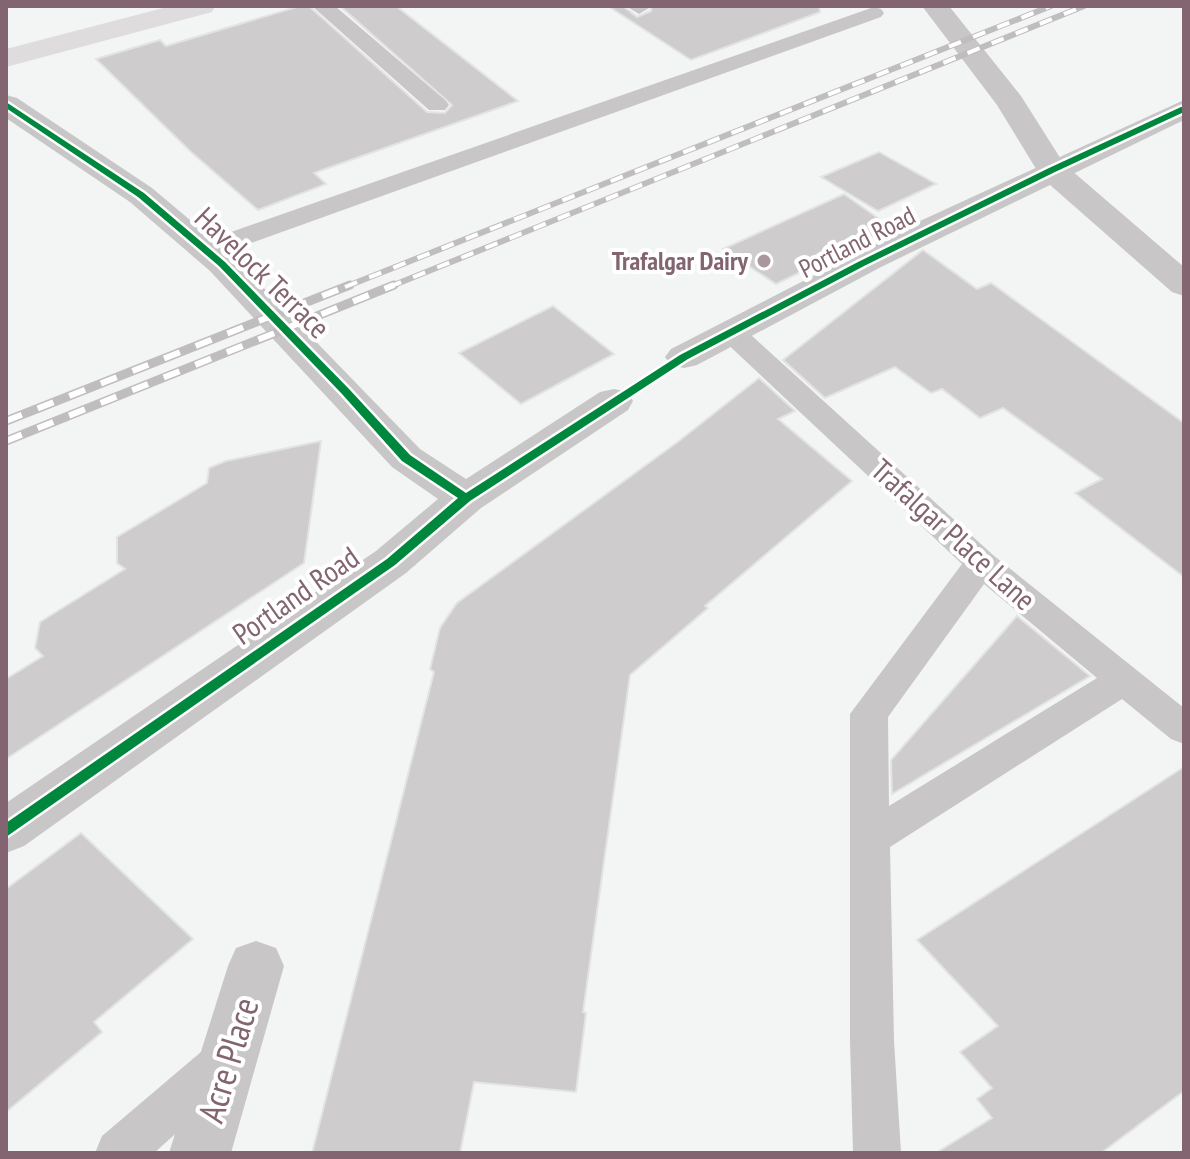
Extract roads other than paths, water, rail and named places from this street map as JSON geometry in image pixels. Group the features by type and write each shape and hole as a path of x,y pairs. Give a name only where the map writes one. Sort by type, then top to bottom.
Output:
{"main road":[{"path":"6,58 202,6"}],"street":[{"path":"935,6 1010,102 1052,170 1184,285"},
{"name":"Havelock Terrace","path":"6,104 141,195 212,258 346,392 406,458 466,498"},
{"name":"Portland Road","path":"684,357 1052,170 1184,109"},
{"name":"Portland Road","path":"6,831 391,562 466,498 614,401"},
{"name":"Acre Place","path":"200,1153 256,966"}],"lane":[{"path":"322,6 437,105"},
{"path":"212,258 874,13"},
{"name":"Trafalgar Place Lane","path":"730,331 981,563 1184,729"},
{"path":"877,1153 872,1041 869,714 981,563"},
{"path":"871,838 1123,680"},
{"path":"119,1153 229,1056"}],"railway":[{"path":"345,287 1051,6"},
{"path":"389,287 1084,6"},
{"path":"6,421 350,285"},
{"path":"6,441 394,285"}],"place":[{"name":"Trafalgar Dairy","path":"764,261"}]}
